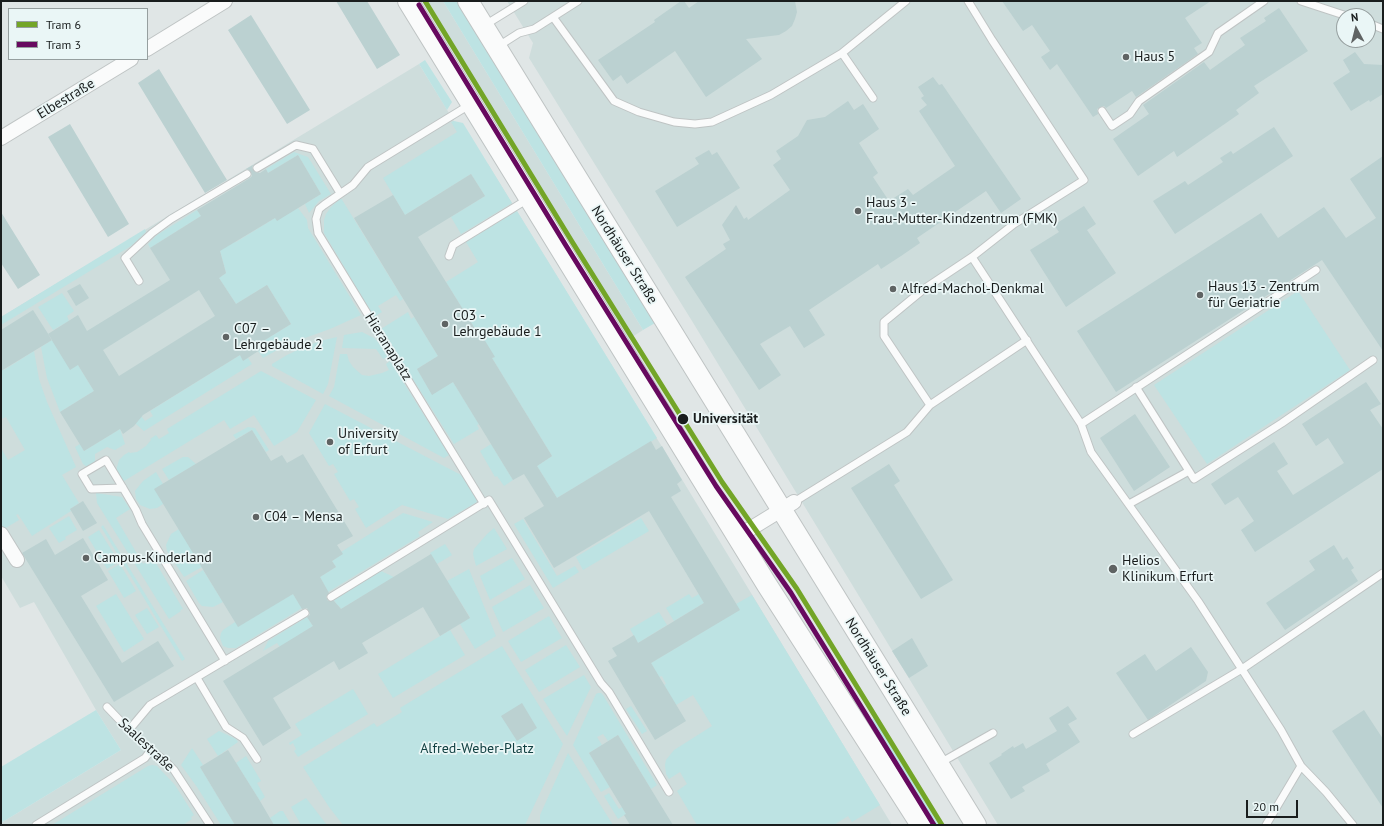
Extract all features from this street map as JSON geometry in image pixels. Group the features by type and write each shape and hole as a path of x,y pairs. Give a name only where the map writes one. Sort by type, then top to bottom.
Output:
{"main road":[{"path":"408,1 771,593 921,825"},
{"name":"Nordhäuser Straße","path":"468,1 787,506 938,764 976,825"}],"street":[{"path":"148,48 225,1"},
{"name":"Elbestraße","path":"1,138 129,60"},
{"path":"737,537 787,506"},
{"path":"1,534 17,560"}],"lane":[{"path":"483,26 524,1"},
{"path":"496,47 520,33 534,29 578,1"},
{"path":"553,17 614,101 639,112 674,122 695,124 712,122 771,95 842,53 906,1"},
{"path":"930,405 884,336 884,322 924,289 972,257 1014,224 1084,180 968,1"},
{"path":"1102,111 1112,126 1130,114 1139,101 1209,52 1218,33 1264,1"},
{"path":"1301,1 1336,12"},
{"path":"842,53 873,98"},
{"path":"257,168 296,145 313,149 340,193 352,185 368,167 471,104"},
{"path":"139,281 125,258 152,233 171,219 247,174"},
{"name":"Hieranaplatz","path":"340,193 319,209 316,219 318,233 487,502"},
{"path":"449,256 453,245 529,198"},
{"path":"972,257 1081,424 1092,452 1198,601 1281,730 1301,766 1326,792 1353,825"},
{"path":"1081,424 1316,270"},
{"path":"787,506 907,432 930,405 1026,340"},
{"path":"1136,387 1194,479 1282,423 1373,360"},
{"path":"123,488 91,489 82,474 106,460 123,488 136,510 142,524 225,661"},
{"path":"1129,504 1189,471"},
{"path":"331,596 487,502 598,678 609,692 669,792"},
{"path":"1133,734 1242,669 1383,573"},
{"path":"129,730 150,705 305,613"},
{"path":"197,678 226,727 243,738 257,759"},
{"name":"Saalestraße","path":"107,707 129,730 151,750 164,759 174,770 210,825"},
{"path":"938,764 993,733"},
{"path":"36,825 145,758 151,750"},
{"path":"1266,825 1301,766"}],"shaded area":[{"path":"422,1 443,1 643,330 629,339"},
{"name":"Helios Klinikum Erfurt","path":"507,1 1383,1 1383,825 998,825 692,321 529,58 533,43"},
{"name":"University of Erfurt","path":"419,64 482,167 488,164 892,825 1,825 1,823 121,750 96,710 34,602 20,608 1,576 1,317"}],"green space":[{"path":"443,1 457,1 655,323 643,330"},
{"path":"425,60 452,102 447,110 419,64"},
{"path":"454,121 463,123 512,203 461,234 451,217 485,196 471,174 405,215 383,178 457,132 451,122"},
{"path":"294,152 308,157 331,194 319,201 309,213 305,204 321,194 298,155 268,173 266,169"},
{"path":"341,198 403,299 400,301 396,295 378,306 382,312 374,317 324,233 324,220 326,214"},
{"path":"298,208 307,220 308,228 361,315 330,329 288,344 263,358 258,351 263,348 260,343 291,324 267,285 236,304 219,278 226,273 218,243 236,242 275,218"},
{"path":"197,210 201,216 150,248 148,244 157,235"},
{"path":"517,211 657,438 557,498 537,466 552,456 492,358 494,357 479,331 477,332 446,282 478,262 466,242"},
{"path":"145,229 146,232 131,246 1,325 1,317"},
{"path":"1298,291 1350,370 1207,464 1154,385"},
{"path":"62,293 74,311 67,316 69,321 53,330 38,307"},
{"path":"408,312 411,319 414,317 438,356 417,369 432,394 453,382 479,424 477,425 479,429 454,444 381,329"},
{"path":"362,332 374,338 388,357 383,359 376,349 342,348 344,335"},
{"path":"337,337 328,384 323,394 272,366 272,364 287,355 302,348 320,341"},
{"path":"52,340 78,365 94,391 60,412 47,378 41,347"},
{"path":"34,351 39,379 47,402 76,467 62,475 79,503 70,509 71,511 32,536 18,514 16,515 19,520 4,529 1,525 1,448 8,460 25,450 6,417 1,419 1,365 4,370"},
{"path":"340,354 347,354 353,367 362,375 369,376 389,370 386,364 390,361 449,455 444,458 329,396 334,387"},
{"path":"240,355 243,360 248,358 252,364 144,431 134,421 141,416 145,421 153,416 150,411"},
{"path":"261,371 316,400 297,432 274,446 254,415 230,429 224,420 124,481 121,480 116,471 119,460 124,455 129,452 137,452 146,446 151,440 150,439 156,435 159,439 169,433 167,429"},
{"path":"325,404 463,476 477,502 448,519 402,505 366,528 355,509 359,507 354,499 350,501 334,474 338,472 333,464 329,466 309,433"},
{"path":"248,427 255,428 269,450 266,452 252,430 236,439 233,435"},
{"path":"120,429 125,444 115,450 107,447 95,454 95,462 87,467 83,464 75,447 80,444 84,451"},
{"path":"491,444 513,480 504,486 497,476 495,477 480,451"},
{"path":"183,457 188,457 196,464 169,480 162,469"},
{"path":"156,472 163,484 163,504 157,508 150,509 140,505 136,499 135,491 143,481"},
{"path":"96,493 122,497 130,509 116,518 143,564 153,558 183,609 169,619 97,503"},
{"path":"403,513 433,522 418,532 420,536 328,592 320,577 336,567 332,561 342,554 341,552"},
{"path":"69,516 77,530 65,537 66,539 59,543 49,528"},
{"path":"641,518 649,531 583,570 576,557"},
{"path":"523,519 557,576 575,566 579,572 553,588 514,524"},
{"path":"103,525 185,659 182,661 101,527"},
{"path":"494,528 507,549 476,566 473,554 474,549"},
{"path":"179,529 202,567 184,577 167,551 166,545 171,534"},
{"path":"99,530 119,562 107,569 88,537"},
{"path":"445,544 452,555 437,564 430,553"},
{"path":"512,558 525,579 490,600 480,576"},
{"path":"120,564 136,591 124,598 108,571"},
{"path":"469,569 496,636 475,649 460,624 470,617 447,581"},
{"path":"203,570 223,602 213,607 202,606 186,581"},
{"path":"381,571 394,577 341,609 337,605 334,600"},
{"path":"530,585 544,608 503,632 492,607"},
{"path":"116,594 144,639 124,652 96,606"},
{"path":"293,594 302,608 236,648 228,648 223,646 220,638 223,630 235,622"},
{"path":"689,594 692,598 699,594 704,603 674,621 666,608"},
{"path":"752,595 880,805 852,822 848,816 834,825 697,825 677,791 687,784 680,772 669,779 666,774 666,760 674,750 712,726 693,695 676,705 664,685 666,684 662,676 659,677 651,663 739,610 736,604"},
{"path":"147,608 159,627 147,634 135,615"},
{"path":"659,612 667,625 638,643 630,629"},
{"path":"549,616 562,638 521,662 508,641"},
{"path":"307,617 313,626 280,647 277,643 263,651 268,641"},
{"path":"450,630 465,655 393,698 378,674"},
{"path":"566,645 580,667 539,692 525,670"},
{"name":"Alfred-Weber-Platz","path":"502,646 563,744 525,825 343,825 329,807 303,767 374,723 377,727 402,712 400,708"},
{"path":"584,675 591,687 567,736 543,699"},
{"path":"353,689 368,714 298,757 294,751 296,749 293,743 290,745 289,743 302,735 295,724"},
{"path":"598,693 603,695 657,785 651,789 618,735 608,741 603,734 597,737 602,745 589,753 610,787 601,792 573,745 596,694"},
{"path":"631,706 647,731 642,734 626,709"},
{"path":"96,710 121,750 1,823 1,767"},
{"path":"874,718 939,825 929,825 864,725"},
{"path":"219,731 236,739 238,742 218,756 207,739"},
{"path":"192,748 203,765 200,767 235,825 221,825 181,765"},
{"path":"568,753 613,825 540,825 540,815"},
{"path":"246,756 261,781 257,783 265,797 260,801 236,763"},
{"path":"148,766 157,766 175,785 194,815 191,817 192,819 183,825 52,825"},
{"path":"609,793 619,809 622,807 626,814 618,819 604,796"},
{"path":"306,798 327,825 301,825 291,807"},
{"path":"280,811 283,811 291,825 274,825 270,818"}],"building":[{"path":"336,1 367,1 400,55 377,69"},
{"path":"681,1 684,1 689,8 699,1 795,1 797,12 792,26 779,35 746,39 762,59 706,97 675,51 627,84 621,75 613,81 598,60 655,22 654,20"},
{"name":"Haus 5","path":"1002,1 1211,1 1185,18 1202,43 1194,48 1198,54 1136,97 1132,91 1106,108 1104,106 1100,107 1097,109 1098,114 1093,117 1057,64 1050,70 1041,57 1050,51 1032,25 1023,31"},
{"path":"1279,8 1308,51 1254,86 1259,93 1236,110 1239,114 1177,157 1174,151 1138,176 1113,139 1149,114 1143,105 1204,62 1210,70 1245,45 1240,38 1266,21 1264,18"},
{"path":"251,15 310,110 287,124 228,30"},
{"path":"1355,52 1364,64 1383,65 1383,94 1370,102 1369,100 1351,111 1333,83 1350,72 1343,60"},
{"path":"159,69 227,180 205,193 138,83"},
{"name":"Haus 3 - Frau-Mutter-Kindzentrum (FMK)","path":"933,77 939,85 942,84 1021,199 1001,213 986,191 917,238 920,243 901,256 881,269 878,264 809,310 825,335 804,348 790,326 760,344 781,375 759,390 685,277 726,249 723,244 730,240 722,225 736,205 744,219 747,217 748,220 790,190 773,165 781,159 776,151 798,136 807,120 825,117 848,101 854,110 863,104 879,129 859,143 878,173 873,177 889,201 908,189 913,195 955,166 919,111 927,105 921,98 924,96 918,87"},
{"path":"70,124 129,224 108,237 48,137"},
{"path":"1274,127 1293,156 1175,234 1153,201 1185,181 1188,185 1223,162 1220,158 1231,151 1233,154"},
{"path":"709,150 712,155 717,152 740,188 677,227 655,191 699,164 695,158"},
{"name":"C07 – Lehrgebäude 2","path":"298,155 321,194 277,221 275,218 220,251 226,273 219,278 236,304 267,285 291,324 260,343 263,348 243,361 240,355 143,415 134,426 123,434 120,429 84,451 60,412 94,391 78,365 70,370 48,334 78,315 87,331 170,280 150,248 201,216 197,210 250,178 252,176 251,172 246,169 253,165 252,168 255,172 260,173 266,169 268,173","holes":["199,290 215,316 119,376 103,350"]},
{"name":"Haus 13 - Zentrum für Geriatrie","path":"1383,156 1383,351 1322,260 1116,392 1077,331 1261,213 1278,238 1324,207 1346,238 1376,218 1350,179"},
{"path":"471,174 485,196 418,237 477,332 479,331 495,357 492,358 552,456 537,466 557,498 651,441 656,450 662,446 682,480 677,484 681,491 671,497 740,610 651,663 686,721 655,740 608,661 617,656 612,648 634,635 638,643 704,603 649,511 554,568 524,518 544,506 524,474 513,480 453,382 432,395 417,369 438,356 354,218 393,195 405,215"},
{"path":"1084,206 1096,224 1087,230 1116,273 1066,307 1030,250 1059,232 1054,225"},
{"path":"1,212 40,275 18,289 1,263"},
{"path":"80,284 89,298 76,306 67,291"},
{"path":"33,310 52,340 1,371 1,330"},
{"path":"1366,382 1381,404 1370,410 1383,429 1383,469 1255,552 1241,530 1254,521 1238,497 1225,505 1211,484 1274,442 1288,464 1277,471 1293,495 1344,463 1328,438 1316,446 1302,424"},
{"path":"1135,414 1170,467 1134,491 1100,438"},
{"name":"C04 – Mensa","path":"252,430 271,461 282,455 287,463 303,454 353,536 337,545 343,554 332,561 336,567 320,577 329,593 326,597 328,601 334,601 341,609 431,554 470,618 440,636 423,607 362,643 368,653 339,670 334,661 273,698 291,728 263,746 223,681 313,626 307,617 310,615 309,611 307,608 302,609 293,594 238,627 154,489"},
{"path":"889,464 900,481 894,485 953,580 921,599 851,488"},
{"path":"83,501 97,523 83,531 70,509"},
{"path":"83,538 108,580 81,596 122,663 158,641 174,666 114,702 22,553 46,539 55,555"},
{"path":"1334,545 1343,560 1347,557 1354,568 1351,570 1358,581 1285,630 1266,603 1315,570 1309,561"},
{"path":"912,638 928,666 909,678 892,651"},
{"path":"1191,647 1208,672 1206,681 1148,720 1116,673 1145,654 1156,671"},
{"path":"522,703 537,728 517,741 501,716"},
{"path":"1068,706 1077,719 1068,724 1080,742 1046,764 1050,771 1022,787 1025,791 1011,799 989,763 1013,746 1014,748 1023,743 1026,749 1057,731 1049,718"},
{"path":"1364,710 1383,739 1383,808 1332,731"},
{"path":"618,735 673,825 630,825 624,815 626,814 589,753"},
{"path":"228,750 274,825 235,825 200,767"}],"tram line":[{"name":"6","path":"425,1 571,240 722,482 797,589 942,825"},
{"name":"3","path":"419,5 565,244 716,486 791,593 934,825"}],"place":[{"name":"Haus 5","path":"1126,57"},
{"name":"Haus 3 - Frau-Mutter-Kindzentrum (FMK)","path":"858,211"},
{"name":"Alfred-Machol-Denkmal","path":"893,289"},
{"name":"Haus 13 - Zentrum für Geriatrie","path":"1200,295"},
{"name":"C03 - Lehrgebäude 1","path":"445,324"},
{"name":"C07 – Lehrgebäude 2","path":"226,337"},
{"name":"Universität","path":"683,419"},
{"name":"University of Erfurt","path":"330,442"},
{"name":"C04 – Mensa","path":"256,517"},
{"name":"Campus-Kinderland","path":"86,558"},
{"name":"Helios Klinikum Erfurt","path":"1113,569"}]}
